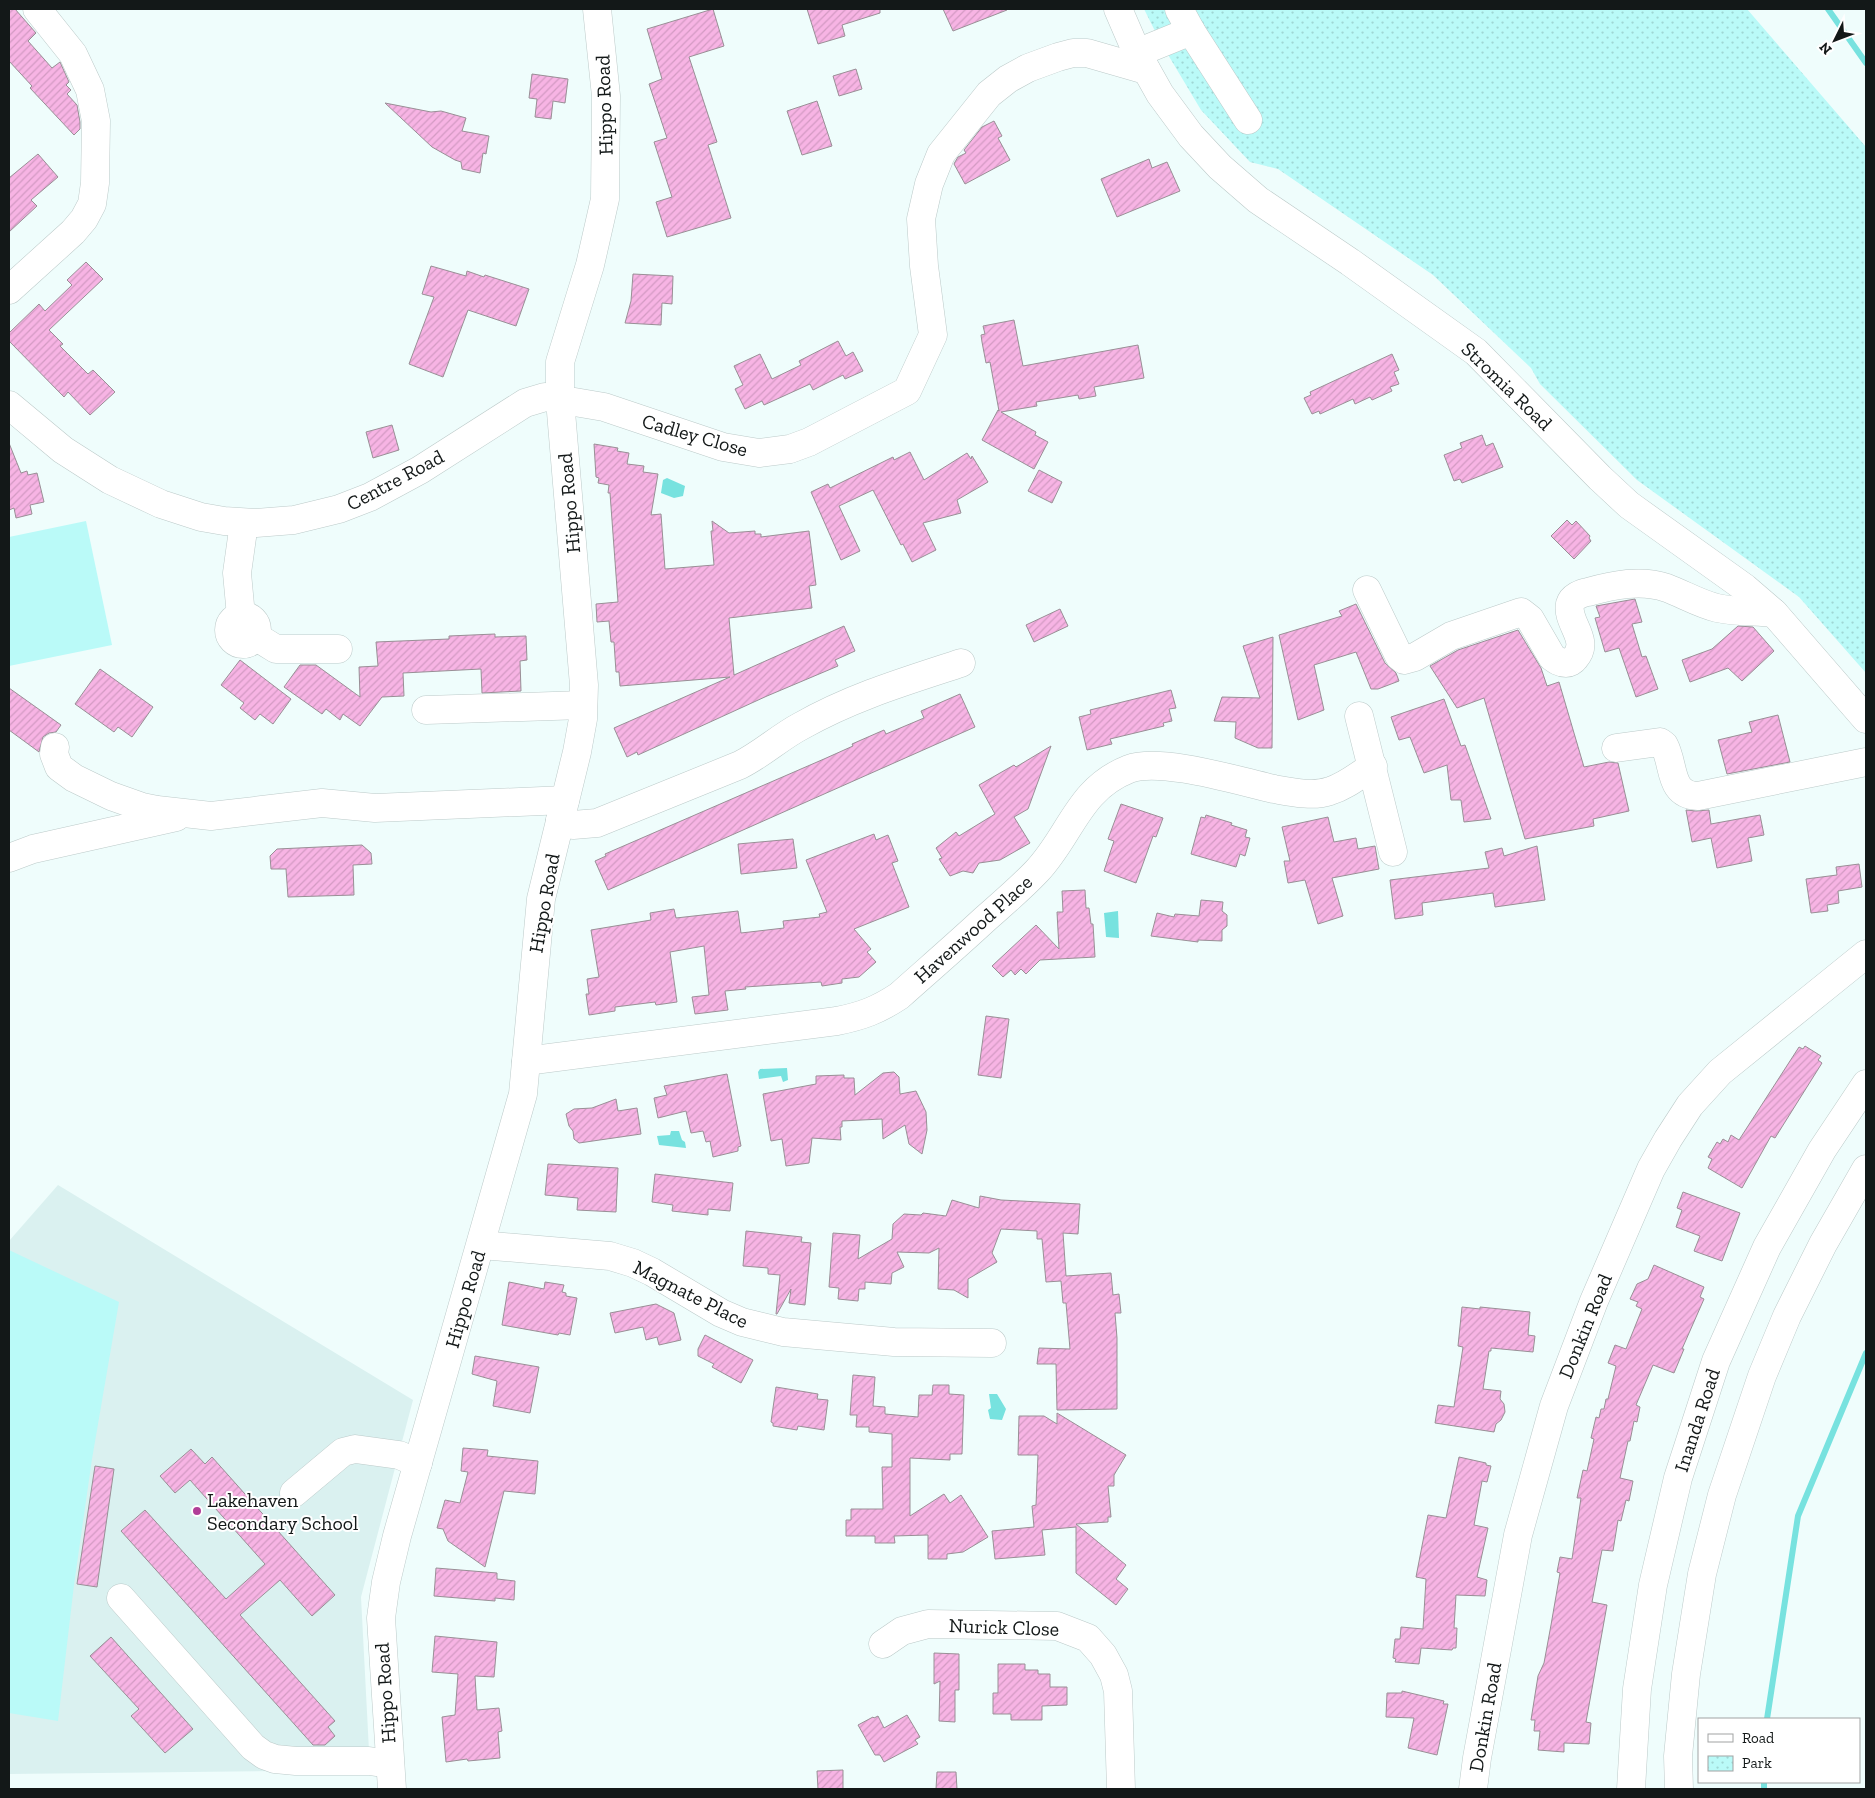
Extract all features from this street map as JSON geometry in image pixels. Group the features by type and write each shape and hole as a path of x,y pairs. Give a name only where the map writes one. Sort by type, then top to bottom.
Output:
{"street":[{"path":"9,290 73,232 84,219 92,204 95,182 96,120 90,90 73,54 37,9"},
{"name":"Hippo Road","path":"391,1776 381,1618 386,1582 523,1094 541,899 577,752 583,719 584,685 560,400 560,362 590,266 605,199 606,96 597,9"},
{"name":"Stromia Road","path":"1118,9 1141,61 1160,94 1191,136 1220,167 1258,200 1350,262 1476,352 1629,505 1745,588 1774,613 1866,719"},
{"path":"1141,61 1185,20 1248,120"},
{"name":"Cadley Close","path":"560,400 604,407 723,447 759,453 790,449 809,442 907,391 933,335 924,266 922,219 929,184 941,154 989,94 1008,79 1028,68 1073,53 1087,53 1141,61"},
{"name":"Centre Road","path":"9,405 63,450 110,480 161,504 193,514 224,521 244,523 294,520 339,509 370,497 420,470 525,403 545,396 560,400"},
{"path":"244,523 236,573 248,626 276,649 338,649"},
{"path":"1366,590 1399,656 1404,660 1415,657 1450,636 1521,612 1530,619 1556,661 1572,662 1577,657 1582,643 1571,614 1572,600 1587,592 1639,583 1665,587 1716,608 1774,613"},
{"path":"54,747 56,760 65,771 111,796 149,809 221,815 322,803 375,808 563,810 573,825 597,823 757,757 801,726 865,694 961,663"},
{"path":"426,710 583,705"},
{"path":"1359,716 1393,852"},
{"path":"1616,748 1660,742 1664,745 1675,781 1685,794 1690,796 1698,796 1866,762"},
{"name":"Havenwood Place","path":"526,1061 837,1021 860,1017 882,1008 905,991 1038,869 1053,852 1093,791 1109,778 1131,768 1154,765 1183,769 1290,792 1310,793 1330,791 1350,782 1373,766"},
{"path":"9,858 33,849 192,814"},
{"name":"Donkin Road","path":"1473,1789 1518,1535 1535,1471 1554,1406 1594,1301 1651,1169 1668,1138 1690,1105 1720,1072 1866,954"},
{"name":"Inanda Road","path":"1631,1789 1637,1689 1654,1584 1678,1478 1716,1361 1768,1247 1822,1150 1866,1084"},
{"path":"1679,1789 1678,1756 1686,1674 1702,1574 1722,1496 1762,1376 1787,1316 1823,1244 1866,1169"},
{"name":"Magnate Place","path":"481,1245 618,1258 652,1272 721,1313 742,1322 782,1332 894,1342 992,1343"},
{"path":"294,1493 343,1452 355,1449 399,1455 418,1463"},
{"path":"121,1598 254,1747 264,1755 275,1759 296,1761 369,1761 391,1776"},
{"name":"Nurick Close","path":"883,1644 902,1631 928,1624 1057,1626 1088,1638 1103,1655 1114,1676 1118,1691 1120,1789"},
{"path":"1120,1789 1128,1789"}],"shaded area":[{"path":"667,478 685,486 683,496 674,498 661,493 663,480"},
{"path":"1118,911 1119,938 1106,937 1104,913"},
{"path":"787,1068 788,1080 783,1082 781,1076 759,1079 758,1072 760,1069"},
{"path":"671,1131 679,1131 686,1148 659,1145 657,1136 670,1135"},
{"name":"Lakehaven Secondary School","path":"58,1185 413,1400 361,1597 370,1770 9,1774 9,1241"},
{"path":"989,1394 997,1394 1006,1409 1002,1420 990,1419 988,1410 991,1408"}],"green space":[{"path":"1144,9 1747,9 1866,147 1866,673 1799,597 1637,480 1540,384 1531,368 1433,275 1278,169 1250,162 1201,110 1161,43"},
{"path":"86,521 112,645 9,666 9,537"},
{"path":"9,1250 119,1302 92,1459 74,1585 58,1721 9,1713"}],"building":[{"path":"9,9 15,9 36,33 28,41 52,68 60,62 69,82 66,85 71,90 67,94 77,105 80,129 74,135 30,88 32,86 9,61"},
{"path":"713,9 724,46 689,57 717,142 708,145 731,218 667,237 656,202 672,197 654,142 667,138 649,84 662,79 647,29"},
{"path":"807,9 880,9 880,13 842,25 845,36 818,44"},
{"path":"943,9 1007,9 1007,10 953,31"},
{"path":"856,69 862,89 839,96 833,76"},
{"path":"532,74 568,79 565,103 553,101 551,119 535,117 537,99 529,98"},
{"path":"817,101 832,146 802,155 787,111"},
{"path":"385,103 431,112 441,111 466,118 462,131 489,136 486,154 483,153 480,173 462,169 461,162 432,147"},
{"path":"994,121 1002,136 998,138 1010,160 965,184 954,164 958,157 966,153 964,150 982,127"},
{"path":"38,154 58,177 31,200 37,206 9,232 9,178"},
{"path":"1149,159 1152,168 1167,162 1180,191 1117,217 1101,179"},
{"path":"86,262 103,279 49,330 63,344 60,346 88,374 93,370 115,392 90,415 68,392 64,397 9,341 9,333 39,304 45,311 72,285 67,280"},
{"path":"431,266 466,276 467,271 484,277 485,275 529,289 516,326 468,310 443,377 409,364 434,297 422,294"},
{"path":"633,274 673,276 672,304 662,303 661,325 625,323 631,301"},
{"path":"1014,320 1023,366 1138,345 1144,378 1094,387 1096,396 1079,399 1078,395 1036,402 1037,406 1001,412 1036,432 1035,435 1048,442 1034,469 982,440 999,411 990,362 986,363 982,342 981,335 985,334 983,326"},
{"path":"838,341 846,356 853,352 863,371 845,379 843,375 813,390 810,384 764,405 762,401 745,409 735,389 743,385 734,366 760,354 772,379 801,365 799,361"},
{"path":"1392,354 1399,370 1394,372 1399,384 1390,387 1392,391 1372,400 1370,397 1355,404 1353,399 1320,414 1319,411 1312,414 1304,398 1311,395 1310,392"},
{"path":"392,425 399,450 373,458 366,432"},
{"path":"1482,435 1486,446 1493,443 1503,467 1462,483 1460,479 1454,481 1444,455 1462,448 1460,443"},
{"path":"9,443 21,473 27,471 28,475 37,473 44,502 30,505 32,514 16,518 14,508 9,510"},
{"path":"594,444 618,448 617,451 629,453 627,464 644,466 643,472 658,474 651,515 661,514 665,569 714,565 712,521 729,533 755,531 755,534 761,534 761,537 809,531 816,585 809,586 812,608 729,618 734,675 844,626 855,651 835,660 838,666 638,755 637,752 627,757 614,728 730,677 620,686 619,672 616,672 614,642 611,642 609,621 597,622 596,604 618,602 610,493 608,493 609,485 598,483 599,478 596,477"},
{"path":"910,452 924,480 967,453 971,459 972,456 988,482 957,500 961,513 923,523 936,550 912,562 903,544 901,545 873,490 839,506 860,551 841,560 811,492 828,484 830,488 893,457 894,460"},
{"path":"1039,470 1062,482 1052,503 1028,491"},
{"path":"1567,520 1572,525 1576,521 1590,536 1591,541 1574,559 1551,536"},
{"path":"1635,599 1642,622 1632,624 1642,657 1646,656 1658,689 1636,697 1619,648 1605,652 1595,618 1600,617 1596,606"},
{"path":"1356,604 1385,663 1396,673 1399,681 1378,689 1371,689 1356,652 1314,665 1324,710 1298,720 1279,635 1342,616 1339,611"},
{"path":"1060,609 1068,626 1034,642 1026,625"},
{"path":"1738,626 1753,627 1774,651 1742,681 1728,668 1690,682 1682,660 1712,649"},
{"path":"1518,630 1541,668 1547,686 1559,682 1584,767 1609,762 1618,763 1629,811 1593,819 1594,826 1525,839 1484,698 1457,708 1430,666 1458,650"},
{"path":"495,634 495,637 526,636 527,660 520,661 521,691 482,693 481,669 403,673 404,696 382,697 360,726 343,714 340,720 326,709 322,714 284,687 300,665 316,665 360,697 359,667 378,666 376,642 449,639 449,636"},
{"path":"1273,637 1272,748 1258,748 1235,738 1236,722 1214,721 1222,697 1260,698 1243,646"},
{"path":"240,660 291,699 273,724 260,714 255,720 240,708 244,703 221,685"},
{"path":"100,669 153,707 132,737 118,727 114,732 75,704"},
{"path":"9,688 61,725 56,732 49,733 43,737 39,752 9,730"},
{"path":"1171,690 1176,708 1169,709 1172,721 1163,723 1164,726 1110,739 1112,744 1087,750 1079,717 1091,714 1090,710"},
{"path":"960,694 975,727 608,890 595,861 606,856 605,854 824,759 884,730 886,734 924,718 921,711"},
{"path":"1444,699 1461,746 1465,745 1491,819 1464,822 1461,800 1451,800 1447,765 1424,773 1410,737 1399,740 1391,717"},
{"path":"1778,715 1790,762 1727,774 1718,740 1752,732 1749,722"},
{"path":"1051,746 1028,809 1014,817 1030,843 1000,860 979,863 973,873 963,871 950,876 939,859 942,858 936,848 956,832 959,836 995,814 979,785 1014,765 1016,767"},
{"path":"1121,804 1163,818 1156,837 1153,836 1136,883 1104,871 1114,841 1108,839"},
{"path":"1686,810 1709,810 1711,824 1760,815 1764,835 1748,838 1752,861 1717,868 1711,838 1692,842"},
{"path":"1206,815 1247,830 1245,837 1250,838 1245,856 1240,854 1236,867 1191,854 1201,817 1205,818"},
{"path":"1328,817 1334,842 1356,838 1358,849 1375,846 1379,869 1332,878 1343,916 1318,924 1305,880 1288,883 1284,861 1290,861 1282,827"},
{"path":"874,834 876,840 888,835 898,861 892,863 909,907 854,929 871,949 867,952 876,962 859,977 842,979 842,983 822,986 821,982 745,987 746,989 725,991 728,1010 695,1014 692,997 709,995 704,946 670,952 677,1002 656,1005 655,1002 615,1007 615,1011 589,1015 586,994 589,994 587,979 599,977 591,930 651,920 650,913 674,909 676,918 738,911 741,933 784,928 783,921 820,917 819,914 827,912 806,860"},
{"path":"793,839 797,868 741,874 738,844"},
{"path":"362,845 371,853 372,864 353,865 354,895 288,897 286,869 271,869 270,856 277,849"},
{"path":"1537,846 1545,900 1495,907 1493,893 1422,903 1423,915 1395,919 1390,880 1489,868 1485,852 1502,848 1504,856"},
{"path":"1859,864 1862,887 1838,891 1839,903 1827,905 1828,911 1811,913 1806,879 1837,875 1836,867"},
{"path":"1085,890 1086,908 1089,908 1091,924 1093,924 1095,957 1040,960 1026,974 1021,969 1015,975 1011,970 1003,977 992,966 1036,925 1059,949 1057,912 1063,912 1062,891"},
{"path":"1201,900 1223,902 1222,911 1227,915 1227,926 1222,930 1222,941 1198,940 1198,942 1151,936 1157,913 1174,917 1175,914 1199,916"},
{"path":"986,1016 1009,1019 1001,1078 978,1075"},
{"path":"1805,1046 1821,1056 1818,1060 1822,1063 1775,1138 1771,1136 1742,1188 1708,1168 1712,1159 1708,1157 1717,1142 1720,1144 1723,1139 1728,1142 1731,1135 1739,1140 1799,1047 1803,1049"},
{"path":"894,1072 899,1077 900,1094 916,1091 926,1112 927,1130 922,1154 909,1144 905,1125 883,1139 882,1119 842,1121 842,1127 840,1127 841,1140 812,1138 809,1163 786,1166 782,1139 771,1141 763,1094 816,1084 816,1076 844,1075 844,1078 854,1078 855,1095 883,1073"},
{"path":"727,1074 741,1146 738,1147 738,1151 713,1157 710,1141 706,1142 703,1131 691,1133 686,1111 658,1118 654,1098 667,1095 664,1086"},
{"path":"616,1099 618,1111 637,1108 641,1134 579,1143 574,1139 566,1114 574,1109 592,1108"},
{"path":"548,1164 618,1168 616,1212 577,1210 578,1198 545,1195"},
{"path":"655,1174 733,1183 730,1211 708,1209 708,1215 672,1211 673,1205 652,1202"},
{"path":"1683,1192 1740,1213 1722,1261 1694,1251 1700,1236 1676,1227 1682,1210 1677,1208"},
{"path":"980,1196 1001,1200 1080,1204 1078,1234 1063,1233 1066,1276 1111,1273 1113,1295 1119,1294 1121,1313 1115,1313 1117,1409 1057,1410 1056,1364 1037,1364 1039,1348 1070,1349 1066,1303 1063,1303 1061,1281 1046,1282 1042,1239 1037,1239 1037,1231 1001,1229 992,1253 997,1262 968,1279 968,1298 954,1290 938,1289 939,1248 929,1253 897,1252 904,1267 892,1273 891,1284 865,1282 865,1289 859,1289 858,1301 838,1299 839,1288 829,1287 833,1233 860,1235 858,1259 892,1239 893,1224 904,1214 921,1215 923,1213 946,1216 952,1200 979,1208"},
{"path":"746,1231 802,1237 801,1242 811,1243 805,1305 789,1303 791,1289 776,1314 780,1275 768,1274 768,1268 743,1266"},
{"path":"1654,1265 1704,1287 1700,1297 1704,1299 1682,1349 1684,1349 1674,1373 1653,1365 1636,1405 1640,1407 1637,1422 1634,1421 1620,1478 1633,1481 1629,1501 1626,1500 1621,1521 1618,1520 1613,1551 1602,1550 1592,1602 1607,1605 1586,1722 1591,1723 1589,1744 1564,1743 1564,1752 1538,1750 1540,1731 1534,1731 1535,1720 1531,1720 1538,1676 1544,1663 1551,1625 1560,1573 1557,1572 1560,1557 1572,1559 1581,1498 1577,1498 1583,1470 1587,1471 1594,1439 1591,1438 1596,1417 1599,1418 1601,1409 1604,1409 1606,1399 1608,1399 1616,1366 1608,1363 1615,1345 1626,1349 1642,1309 1636,1306 1638,1302 1630,1299 1637,1284 1648,1279"},
{"path":"509,1282 544,1289 545,1282 564,1285 562,1292 566,1293 566,1296 577,1298 570,1335 559,1333 558,1335 502,1325"},
{"path":"656,1304 674,1313 681,1340 659,1345 657,1337 646,1340 643,1327 615,1333 610,1313"},
{"path":"1462,1307 1530,1312 1528,1335 1535,1336 1533,1352 1491,1348 1491,1351 1489,1351 1483,1389 1501,1391 1500,1399 1504,1404 1505,1412 1501,1420 1496,1424 1494,1432 1435,1423 1438,1405 1454,1407 1463,1347 1458,1346"},
{"path":"705,1335 753,1360 741,1383 712,1367 714,1364 698,1356 698,1349"},
{"path":"475,1356 539,1367 530,1413 493,1406 497,1381 472,1374"},
{"path":"853,1375 875,1377 873,1406 885,1407 885,1414 918,1417 919,1395 932,1395 933,1385 949,1385 949,1394 964,1395 962,1454 950,1454 950,1460 910,1458 910,1516 944,1494 950,1503 961,1495 988,1537 963,1552 947,1554 947,1559 928,1559 928,1535 894,1536 895,1543 875,1543 875,1536 846,1536 846,1520 851,1520 851,1509 883,1509 882,1467 892,1467 892,1434 869,1432 869,1427 856,1427 857,1415 850,1415"},
{"path":"776,1387 818,1394 817,1399 828,1400 824,1430 798,1426 797,1430 773,1426 771,1422"},
{"path":"1057,1413 1126,1455 1114,1475 1114,1486 1108,1486 1111,1517 1108,1517 1108,1522 1076,1524 1126,1565 1116,1579 1128,1589 1116,1605 1076,1573 1076,1527 1042,1530 1045,1555 995,1559 992,1531 1034,1527 1032,1506 1036,1505 1038,1455 1018,1455 1019,1416 1044,1416 1057,1424"},
{"path":"463,1448 488,1450 487,1456 538,1461 535,1494 504,1491 485,1567 448,1541 443,1529 437,1528 445,1500 460,1503 468,1472 461,1471"},
{"path":"191,1449 205,1464 212,1457 335,1595 312,1616 280,1580 240,1615 335,1721 328,1727 335,1736 325,1745 313,1745 121,1531 145,1510 226,1599 265,1564 190,1480 175,1493 160,1476"},
{"path":"1459,1457 1486,1463 1486,1465 1491,1466 1487,1482 1482,1481 1474,1525 1488,1528 1477,1577 1487,1580 1485,1596 1456,1595 1454,1628 1457,1628 1456,1648 1452,1650 1421,1648 1419,1664 1395,1662 1396,1659 1393,1658 1395,1639 1400,1639 1401,1627 1423,1629 1426,1579 1416,1577 1428,1515 1446,1518"},
{"path":"95,1466 114,1469 97,1587 77,1584"},
{"path":"436,1568 497,1573 497,1579 515,1581 514,1600 495,1598 495,1601 434,1596"},
{"path":"435,1636 497,1642 494,1677 475,1676 477,1710 499,1708 502,1731 498,1732 500,1758 446,1762 442,1717 455,1715 458,1674 432,1672"},
{"path":"111,1637 193,1729 165,1753 131,1716 139,1709 90,1656"},
{"path":"934,1653 959,1654 959,1690 955,1690 955,1722 939,1721 940,1681 934,1684"},
{"path":"998,1664 1025,1664 1025,1670 1038,1670 1038,1674 1050,1674 1050,1687 1067,1687 1067,1705 1042,1706 1042,1720 1011,1720 1011,1714 993,1714 993,1693 998,1693"},
{"path":"1402,1691 1444,1701 1443,1704 1448,1704 1437,1755 1408,1748 1414,1718 1386,1717 1387,1693 1402,1693"},
{"path":"907,1715 920,1737 915,1740 918,1744 884,1762 880,1755 875,1755 858,1725 878,1716 884,1728"},
{"path":"843,1770 843,1789 818,1789 817,1771"},
{"path":"937,1772 956,1772 957,1789 936,1789"}],"waterway":[{"path":"1828,9 1866,63"},
{"path":"1767,1718 1798,1516 1866,1353"},
{"path":"1764,1783 1764,1789"}],"place":[{"name":"Lakehaven Secondary School","path":"197,1511"}]}
